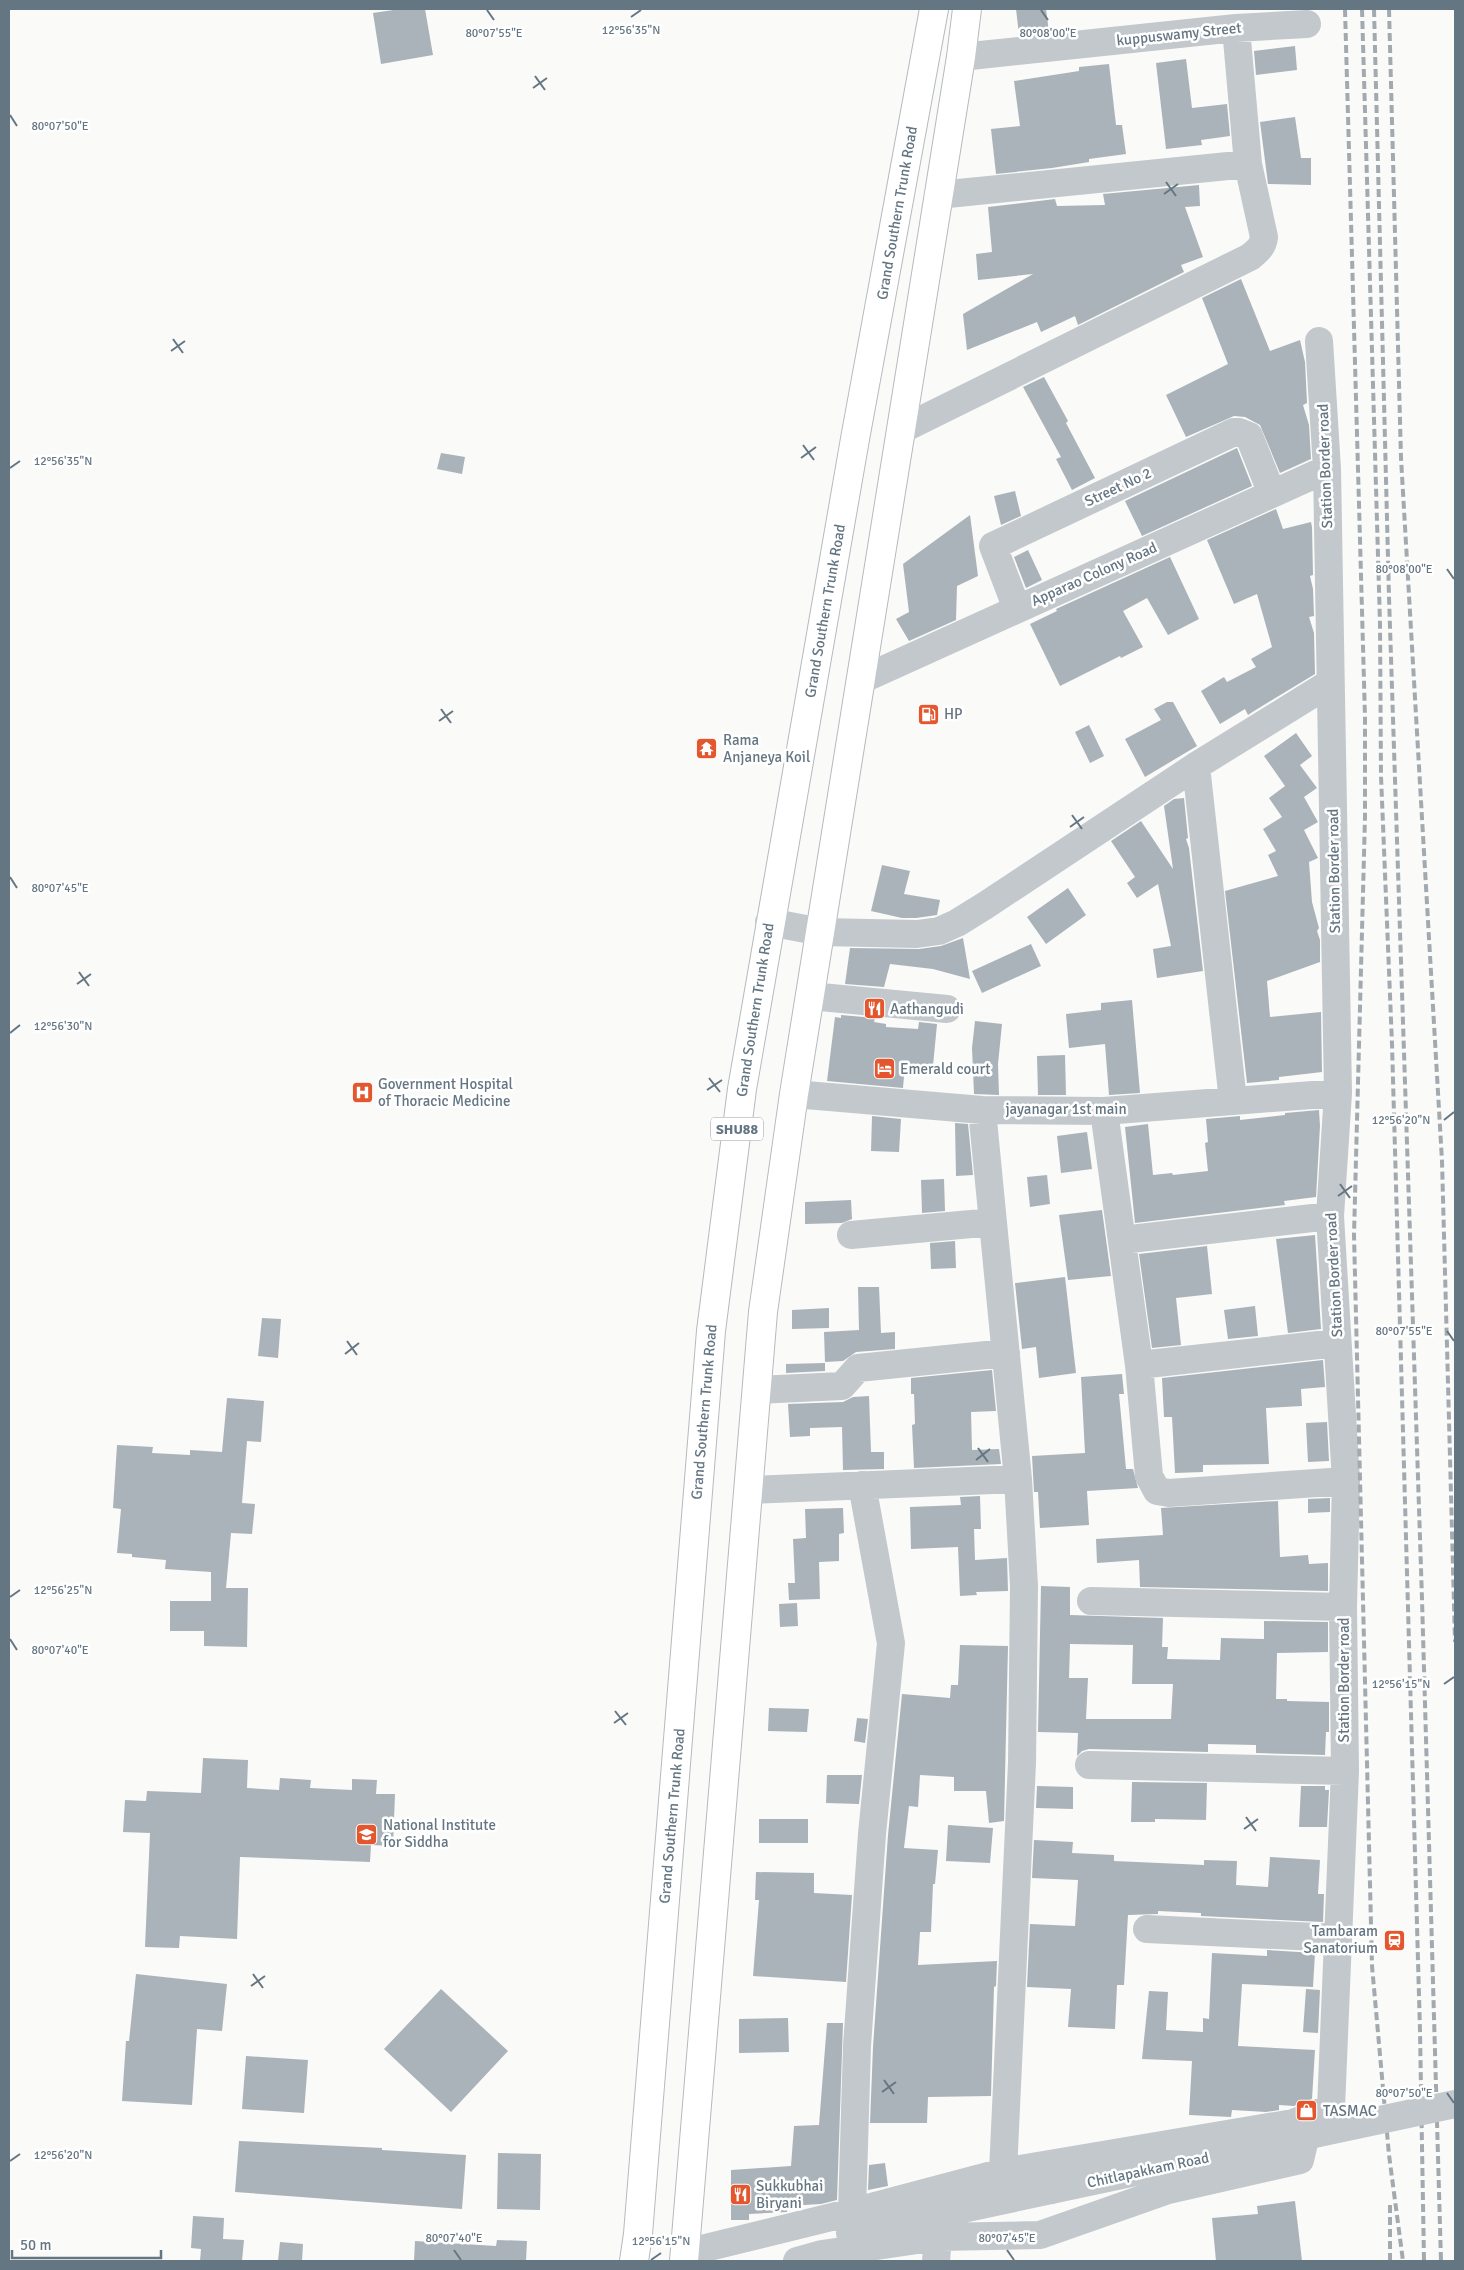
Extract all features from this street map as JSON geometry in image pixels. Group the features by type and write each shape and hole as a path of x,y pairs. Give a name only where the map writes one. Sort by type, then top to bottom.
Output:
{"main road":[{"name":"Grand Southern Trunk Road","path":"634,2261 638,2234 710,1331 742,1089 769,922 934,9"},
{"path":"684,2257 763,1312 794,1094 961,57 967,9"}],"street":[{"name":"kuppuswamy Street","path":"961,57 1236,28 1307,24"},
{"path":"901,430 1250,257 1263,244 1264,237 1248,164 1236,28"},
{"path":"938,195 1248,164"},
{"name":"Station Border road","path":"1293,2123 1331,2108 1344,1771 1343,1607 1346,1480 1330,1216 1338,1093 1327,469 1319,341"},
{"name":"Street No 2","path":"1017,609 993,546 1234,432 1248,436 1272,494"},
{"name":"Apparao Colony Road","path":"861,680 1327,469"},
{"path":"769,922 821,932 917,934 939,931 994,899 1196,766 1330,682"},
{"path":"1196,766 1233,1101"},
{"path":"810,996 947,1009"},
{"name":"jayanagar 1st main","path":"794,1094 982,1110 1104,1111 1338,1093"},
{"path":"982,1110 1018,1479 1024,1586 1022,1763 1003,2172"},
{"path":"1104,1111 1138,1365 1149,1476 1157,1491 1169,1493 1346,1480"},
{"path":"1122,1240 1330,1216"},
{"path":"851,1235 993,1222"},
{"path":"1138,1365 1337,1343"},
{"path":"757,1390 842,1386 858,1368 1006,1353"},
{"path":"749,1490 1018,1479"},
{"path":"801,2260 847,2223 872,1834 890,1643 862,1485"},
{"path":"1091,1601 1343,1607"},
{"path":"1089,1765 1344,1771"},
{"path":"1148,1929 1337,1938"},
{"name":"Chitlapakkam Road","path":"847,2223 1051,2190 1455,2104"},
{"path":"684,2257 787,2228 847,2223 1003,2172 1293,2123 1304,2142 1300,2160 1168,2190 1040,2235 937,2249 822,2254 801,2260"}],"building":[{"path":"400,9 425,9 433,55 381,64 373,13"},
{"path":"1016,9 1046,9 1049,32 1019,35"},
{"path":"1295,46 1297,70 1256,75 1254,51"},
{"path":"1186,59 1192,108 1227,104 1230,136 1201,140 1202,145 1166,149 1156,63"},
{"path":"1109,64 1116,125 1122,125 1126,154 1089,159 1089,162 1052,168 996,174 991,129 1020,126 1014,81 1079,71 1079,67"},
{"path":"1295,117 1301,158 1311,158 1311,185 1268,184 1260,122"},
{"path":"1199,185 1200,206 1185,207 1203,257 1181,265 1184,272 1078,325 1075,316 1041,332 1037,322 967,350 963,314 1033,274 978,280 976,254 992,252 988,207 1055,199 1057,206 1105,205 1103,194"},
{"path":"1241,279 1270,351 1300,340 1305,362 1307,403 1303,405 1309,425 1311,459 1280,473 1260,425 1245,417 1234,416 1186,437 1166,395 1228,364 1202,298"},
{"path":"1044,377 1068,421 1066,423 1095,478 1072,490 1056,459 1061,457 1023,387"},
{"path":"1237,448 1252,486 1142,536 1125,501"},
{"path":"441,453 465,457 462,474 437,469"},
{"path":"1015,491 1021,516 1001,525 994,496"},
{"path":"1276,509 1283,529 1311,522 1313,575 1310,576 1313,589 1314,616 1309,617 1314,633 1315,674 1248,715 1245,709 1220,724 1201,691 1224,677 1227,682 1256,667 1251,659 1272,647 1257,594 1234,604 1207,540"},
{"path":"970,515 978,576 957,586 956,620 909,641 896,619 909,612 903,564"},
{"path":"1028,550 1042,580 1026,588 1014,557"},
{"path":"1170,557 1199,619 1168,635 1147,598 1123,611 1143,647 1121,658 1120,656 1060,686 1030,624 1057,611 1056,609"},
{"path":"1167,702 1173,702 1197,746 1145,777 1125,739 1161,720 1154,709"},
{"path":"1089,725 1104,756 1090,763 1075,732"},
{"path":"1296,733 1312,756 1300,765 1317,788 1304,797 1318,822 1304,830 1318,858 1309,862 1312,902 1319,928 1317,931 1320,940 1320,962 1267,981 1270,1017 1321,1012 1322,1072 1279,1077 1279,1080 1247,1083 1225,891 1278,876 1268,855 1276,851 1263,829 1282,817 1269,798 1285,786 1264,756"},
{"path":"1184,798 1188,838 1186,839 1189,848 1203,971 1157,978 1153,949 1171,946 1158,884 1137,898 1127,883 1135,877 1111,841 1141,821 1173,869 1164,806 1174,799"},
{"path":"882,865 910,871 904,894 940,900 937,915 902,918 871,911"},
{"path":"1068,888 1086,915 1046,944 1027,917"},
{"path":"963,938 970,979 933,969 890,964 884,987 845,984 850,948 919,949 941,946"},
{"path":"1031,944 1041,966 982,993 972,971"},
{"path":"1132,1000 1140,1093 1109,1095 1105,1044 1069,1048 1066,1014 1101,1010 1101,1003"},
{"path":"841,1015 875,1018 874,1022 886,1024 886,1027 918,1029 919,1022 937,1024 933,1066 905,1064 903,1088 827,1081 835,1017 841,1018"},
{"path":"975,1021 1002,1024 998,1064 999,1095 974,1094 972,1048"},
{"path":"1065,1055 1066,1095 1038,1095 1037,1056"},
{"path":"1319,1110 1320,1126 1316,1197 1284,1201 1285,1205 1135,1223 1125,1127 1148,1124 1153,1175 1172,1173 1173,1175 1208,1171 1205,1143 1208,1142 1206,1119 1240,1116 1240,1120"},
{"path":"872,1116 901,1119 899,1152 871,1151"},
{"path":"955,1123 968,1124 973,1175 956,1176"},
{"path":"1087,1132 1092,1169 1061,1173 1057,1136"},
{"path":"1047,1175 1050,1204 1030,1207 1027,1177"},
{"path":"944,1179 945,1211 922,1213 921,1180"},
{"path":"851,1200 852,1219 842,1223 805,1224 805,1202"},
{"path":"1102,1210 1111,1276 1068,1280 1059,1215"},
{"path":"1315,1235 1321,1329 1288,1333 1276,1239"},
{"path":"955,1241 956,1268 931,1269 930,1243"},
{"path":"1207,1246 1212,1294 1176,1298 1181,1345 1152,1348 1139,1254"},
{"path":"1065,1277 1076,1373 1039,1378 1036,1347 1022,1349 1015,1283"},
{"path":"858,1287 879,1287 881,1333 895,1332 895,1349 856,1352 843,1361 825,1362 824,1332 859,1330"},
{"path":"1255,1306 1258,1336 1228,1339 1224,1310"},
{"path":"829,1308 829,1328 792,1329 792,1310"},
{"path":"262,1318 281,1319 278,1358 258,1356"},
{"path":"1323,1360 1325,1387 1301,1389 1302,1406 1266,1408 1269,1464 1203,1465 1203,1472 1175,1473 1172,1417 1164,1417 1162,1378"},
{"path":"825,1363 825,1371 786,1373 786,1364"},
{"path":"992,1370 996,1411 971,1412 972,1450 999,1449 1001,1464 914,1468 912,1425 915,1424 914,1394 911,1394 911,1378"},
{"path":"1122,1374 1124,1394 1119,1394 1126,1469 1133,1469 1138,1488 1087,1491 1089,1525 1040,1528 1038,1492 1034,1492 1032,1456 1085,1453 1081,1377"},
{"path":"869,1396 871,1452 884,1452 884,1469 843,1470 842,1427 810,1428 810,1436 790,1437 788,1404 843,1402 853,1397"},
{"path":"227,1398 264,1401 261,1442 247,1441 242,1503 255,1504 252,1534 231,1533 226,1588 248,1588 247,1647 204,1646 204,1631 170,1631 170,1601 211,1601 211,1572 165,1569 166,1560 132,1557 132,1554 117,1553 121,1509 113,1508 117,1445 153,1447 152,1453 190,1455 190,1450 222,1452"},
{"path":"1327,1422 1329,1461 1308,1462 1306,1423"},
{"path":"980,1496 981,1529 974,1529 975,1560 1007,1558 1008,1591 976,1592 977,1595 960,1596 958,1547 911,1549 910,1507 961,1505 960,1497"},
{"path":"1330,1498 1330,1512 1308,1513 1308,1499"},
{"path":"1278,1501 1280,1557 1308,1555 1309,1564 1328,1563 1328,1591 1140,1587 1139,1560 1097,1563 1096,1539 1163,1535 1161,1508"},
{"path":"843,1508 844,1533 839,1534 839,1561 819,1562 820,1599 789,1600 788,1583 795,1583 793,1539 806,1538 805,1509"},
{"path":"1041,1586 1070,1587 1070,1615 1163,1618 1162,1647 1168,1647 1167,1659 1220,1660 1221,1638 1264,1639 1264,1621 1328,1622 1328,1652 1277,1653 1276,1699 1329,1702 1329,1732 1326,1732 1325,1755 1256,1753 1256,1745 1208,1744 1208,1752 1089,1749 1082,1751 1077,1756 1078,1733 1038,1732","holes":["1070,1644 1133,1645 1132,1684 1173,1684 1171,1719 1086,1719 1088,1678 1069,1678"]},
{"path":"797,1603 798,1626 780,1627 779,1604"},
{"path":"960,1645 1008,1646 1004,1821 989,1823 986,1791 954,1791 954,1777 920,1775 918,1807 909,1806 904,1848 938,1850 935,1884 933,1884 931,1932 920,1932 918,1965 997,1961 996,1986 994,1987 991,2096 928,2097 927,2123 870,2123 873,2047 888,1835 902,1694 950,1698 951,1685 958,1685"},
{"path":"769,1708 809,1709 807,1732 768,1731"},
{"path":"857,1718 868,1719 865,1743 854,1741"},
{"path":"203,1758 248,1760 247,1788 279,1790 280,1778 311,1780 310,1788 352,1790 352,1779 377,1780 376,1794 395,1794 393,1846 371,1845 370,1862 240,1857 237,1939 180,1936 179,1948 145,1947 150,1833 123,1832 125,1800 146,1801 147,1791 201,1793"},
{"path":"827,1775 862,1775 859,1804 826,1803"},
{"path":"1132,1782 1207,1783 1206,1820 1155,1819 1155,1822 1131,1822"},
{"path":"1037,1786 1073,1787 1073,1809 1036,1808"},
{"path":"1301,1786 1325,1786 1325,1790 1329,1790 1327,1827 1299,1827"},
{"path":"759,1819 808,1819 808,1843 759,1843"},
{"path":"948,1825 993,1828 990,1863 946,1861"},
{"path":"1034,1840 1073,1842 1072,1853 1114,1855 1114,1861 1204,1865 1204,1860 1237,1861 1236,1885 1268,1887 1270,1857 1320,1860 1318,1894 1324,1894 1323,1922 1201,1916 1201,1913 1158,1911 1158,1914 1128,1915 1124,1985 1117,1985 1115,2029 1068,2027 1071,1989 1027,1987 1030,1924 1075,1926 1078,1880 1032,1878"},
{"path":"756,1872 814,1873 814,1893 852,1895 846,1982 753,1976 759,1900 755,1900"},
{"path":"1267,1950 1315,1953 1313,1987 1242,1984 1238,2046 1315,2050 1312,2099 1294,2106 1279,2105 1279,2110 1266,2112 1232,2110 1231,2117 1189,2115 1192,2061 1142,2059 1149,1991 1168,1992 1166,2030 1203,2032 1203,2018 1209,2019 1212,1953 1267,1956"},
{"path":"136,1974 227,1984 222,2031 197,2029 192,2105 122,2101 126,2041 129,2041"},
{"path":"441,1989 508,2051 451,2112 384,2049"},
{"path":"1306,1989 1320,1990 1318,2033 1303,2032"},
{"path":"788,2018 789,2052 739,2053 739,2019"},
{"path":"827,2023 843,2023 837,2200 821,2204 788,2206 787,2212 749,2214 749,2220 731,2220 731,2170 791,2166 794,2126 819,2125"},
{"path":"246,2056 308,2060 304,2113 242,2109"},
{"path":"239,2141 382,2148 382,2150 466,2155 462,2209 235,2192"},
{"path":"498,2153 541,2154 540,2210 497,2209"},
{"path":"885,2163 888,2186 868,2190 869,2165"},
{"path":"1295,2201 1302,2261 1216,2261 1212,2218 1258,2214 1257,2206"},
{"path":"193,2216 224,2218 223,2239 244,2240 242,2261 200,2261 201,2249 191,2248"},
{"path":"497,2240 527,2241 526,2261 414,2261 415,2241 496,2246"},
{"path":"280,2242 303,2244 302,2261 278,2261"}],"railway":[{"path":"1345,9 1365,717 1365,817 1354,1235 1372,1966 1389,2155 1403,2261"},
{"path":"1362,9 1380,624 1381,776 1392,1044 1420,2031 1424,2261"},
{"path":"1374,9 1389,597 1422,1599 1441,2261"},
{"path":"1389,9 1401,458 1442,1161 1455,1642"},
{"path":"1390,2205 1390,2261"}],"place":[{"name":"HP","path":"928,714"},
{"name":"Rama Anjaneya Koil","path":"707,749"},
{"name":"Aathangudi","path":"874,1009"},
{"name":"Emerald court","path":"884,1069"},
{"name":"Government Hospital of Thoracic Medicine","path":"362,1093"},
{"name":"National Institute for Siddha","path":"367,1834"},
{"name":"Tambaram Sanatorium","path":"1394,1940"},
{"name":"TASMAC","path":"1307,2111"},
{"name":"Sukkubhai Biryani","path":"740,2195"}]}
